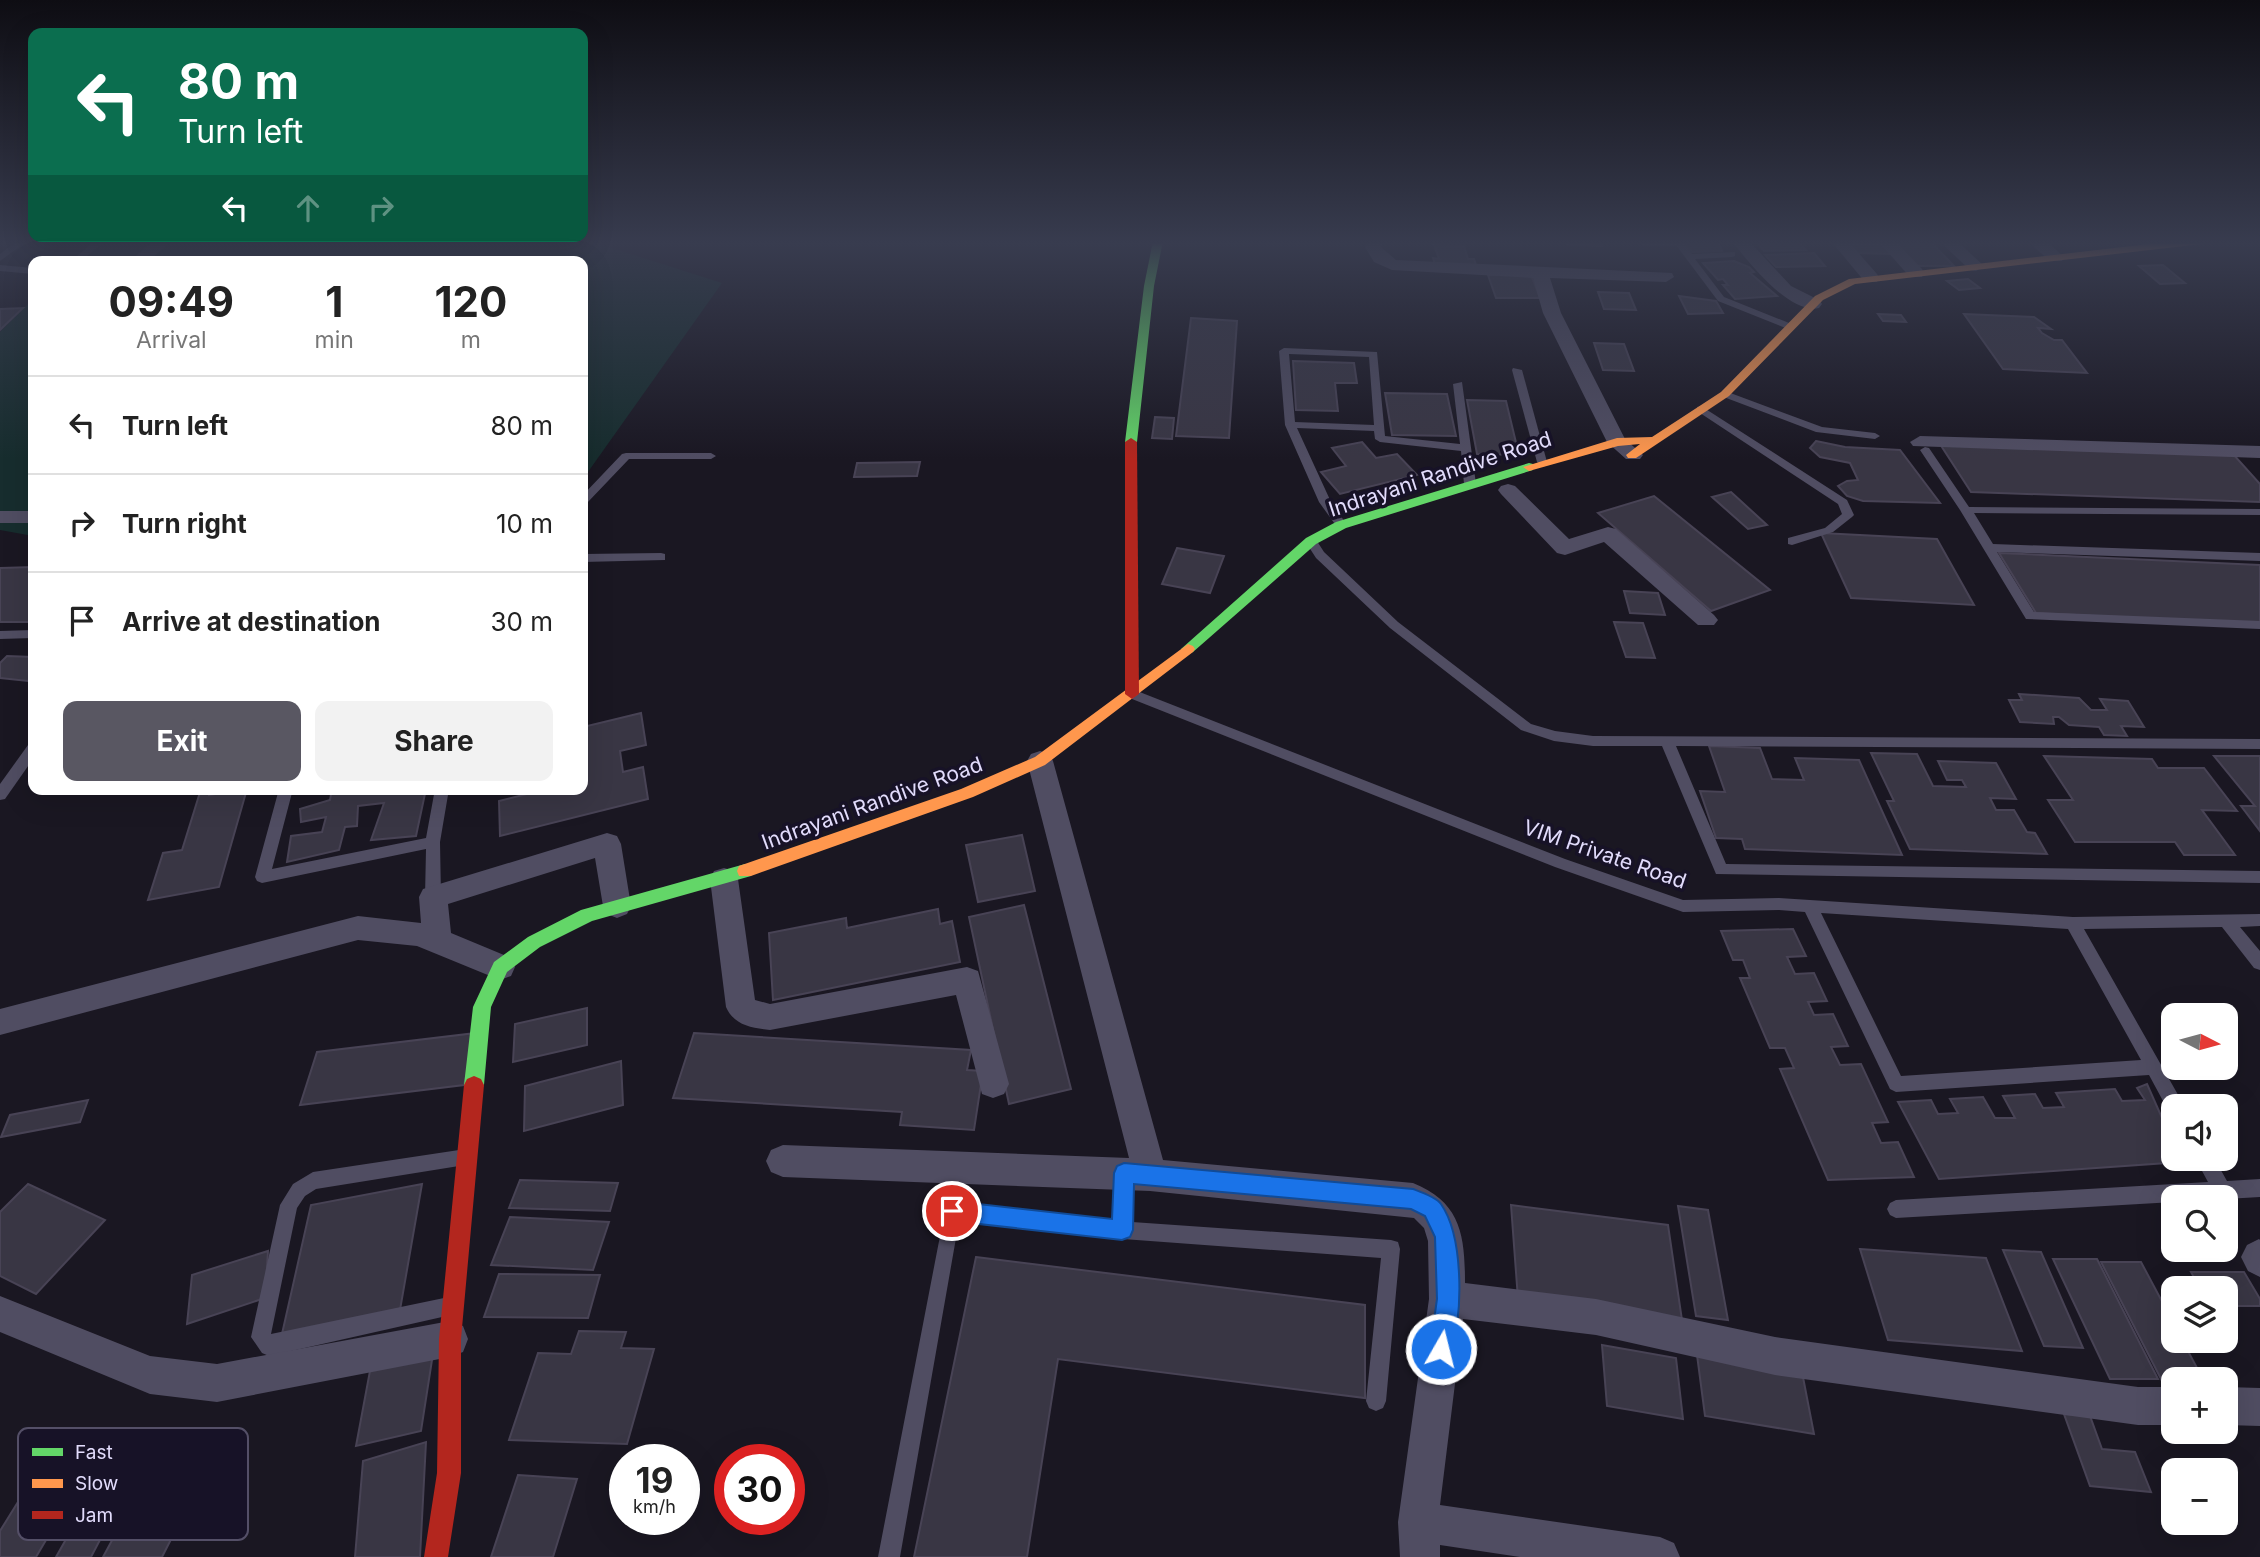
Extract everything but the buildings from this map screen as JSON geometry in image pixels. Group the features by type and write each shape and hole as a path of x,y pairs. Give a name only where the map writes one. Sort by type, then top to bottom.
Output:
{"street":[{"path":"1132,694 1129,462 1146,314"},
{"path":"1552,314 1617,442 1633,455"},
{"name":"Indrayani Randive Road","path":"1365,536 1399,521 1633,455 1725,394 1804,314"},
{"name":"Indrayani Randive Road","path":"500,967 534,942 587,915 724,879 967,793 1041,761 1132,694 1228,617 1242,599 1311,541 1341,525 1542,462 1617,442 1654,440"},
{"path":"1923,446 2260,452"},
{"path":"1508,490 1565,548 1608,534 1706,620"},
{"path":"0,517 28,517"},
{"name":"Indrayani Randive Road","path":"1228,617 1256,607 1326,552"},
{"path":"1041,761 1137,1174"},
{"path":"437,940 433,897 607,844 617,906"},
{"path":"724,879 741,1007 753,1015 770,1017 968,980 993,1084"},
{"path":"0,1022 358,928 417,934 500,967 482,1007 452,1322 449,1473 436,1557"},
{"path":"783,1161 1137,1174 1413,1199 1426,1204 1433,1209 1446,1237 1447,1299 1419,1540 1660,1557"},
{"path":"1447,1299 1596,1317 1775,1356 2138,1406 2161,1406"},
{"path":"0,1314 150,1375 217,1383 452,1322"},
{"path":"2238,1406 2260,1406"}],"lane":[{"path":"1758,314 1791,327"},
{"path":"1341,525 1325,502 1290,425 1284,351 1374,354 1380,439 1465,447"},
{"path":"1517,370 1542,462"},
{"path":"1458,384 1470,484"},
{"path":"1725,394 1820,430 1875,436"},
{"path":"1701,410 1843,502 1848,515 1829,530 1792,541"},
{"path":"1290,425 1380,428"},
{"path":"1923,446 1966,510 2029,617 2260,625"},
{"path":"588,496 626,456 711,456"},
{"path":"1966,510 2260,512"},
{"path":"1311,541 1326,552 1394,625 1526,727 1554,736 1593,741 2260,744"},
{"path":"1989,548 2260,557"},
{"path":"588,558 661,557"},
{"path":"0,635 28,634"},
{"name":"VIM Private Road","path":"1132,694 1560,863 1683,906 1810,906 2073,923 2260,920"},
{"path":"1667,741 1721,870 2260,877"},
{"path":"0,794 28,756"},
{"path":"284,795 262,877 433,842"},
{"path":"433,897 433,842 441,795"},
{"path":"1810,906 1896,1084 2153,1067"},
{"path":"2227,922 2260,962"},
{"path":"2073,923 2168,1094"},
{"path":"452,1322 269,1346 261,1337 289,1205 299,1190 313,1181 467,1156"},
{"path":"1122,1230 1137,1174"},
{"path":"2238,1189 2260,1188"},
{"path":"1896,1209 2161,1194"},
{"path":"889,1557 952,1211 1122,1230 1391,1249 1376,1401"}],"green space":[{"path":"18,314 28,314 28,535 0,530 0,332"},
{"path":"588,314 700,314 588,472"}],"traffic: fast":[{"path":"1131,442 1146,314"},
{"path":"1188,649 1311,541 1341,525 1529,467"},
{"path":"474,1085 482,1007 500,967 534,942 587,915 745,871"}],"traffic: slow":[{"path":"1632,455 1725,394 1804,314"},
{"path":"1529,467 1617,442 1654,440"},
{"path":"745,871 967,793 1040,761 1188,649"}],"traffic: jam":[{"path":"1131,442 1132,694"},
{"path":"436,1557 449,1473 450,1339 474,1085"}],"route":[{"path":"952,1211 1122,1230 1124,1173 1413,1199 1433,1209 1446,1237 1447,1299 1441,1349"}]}
